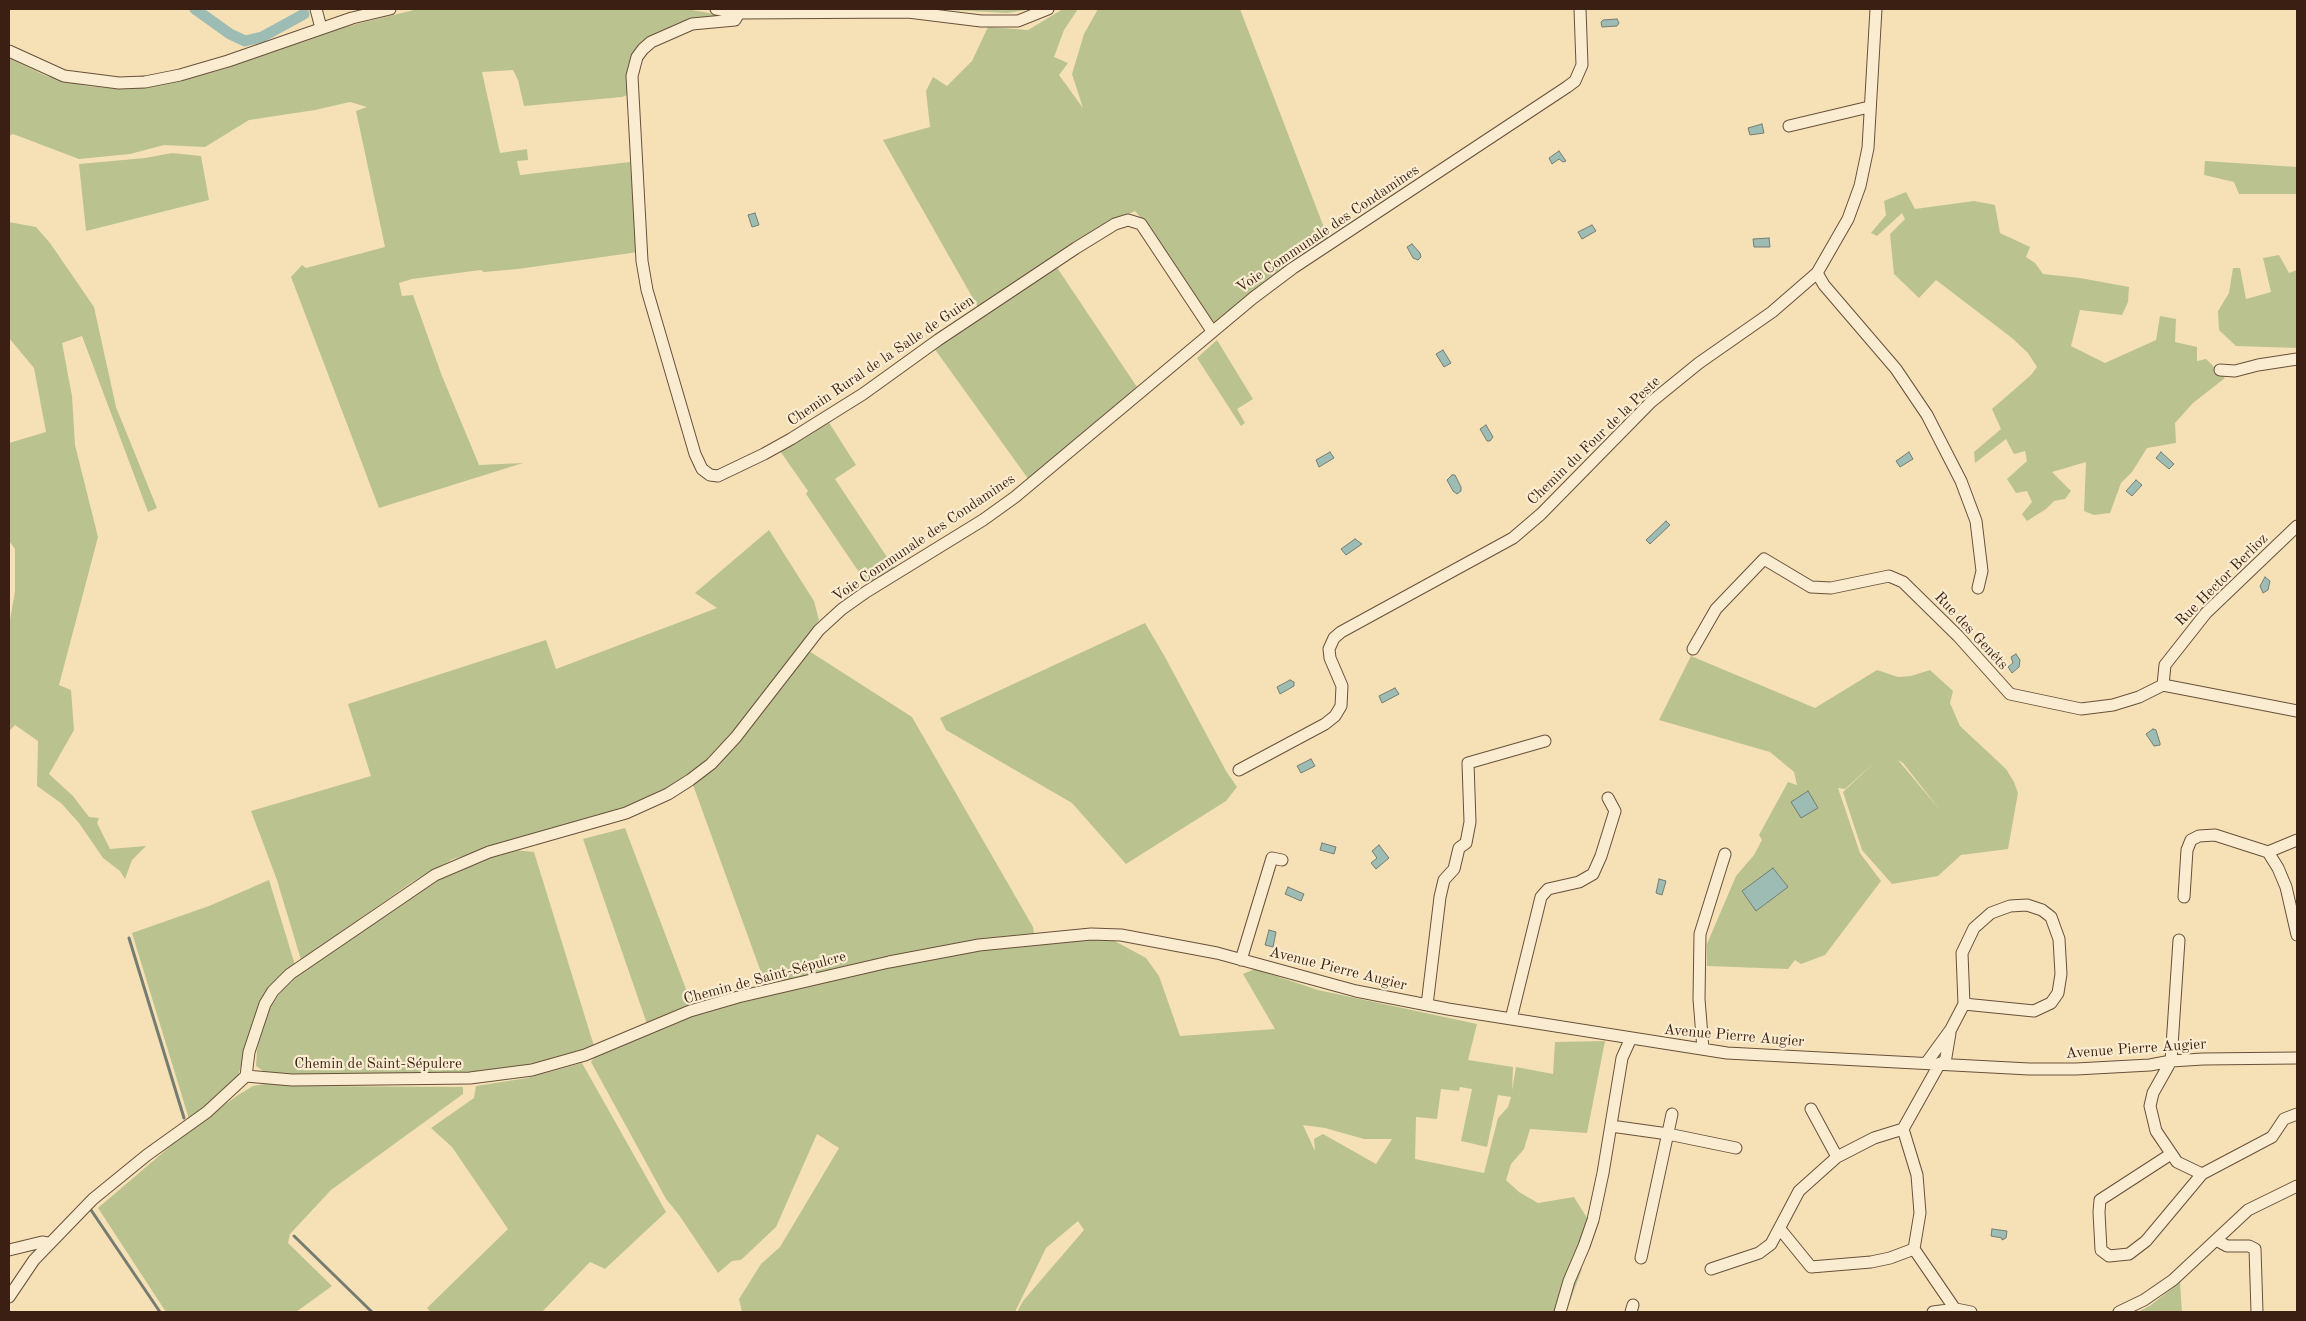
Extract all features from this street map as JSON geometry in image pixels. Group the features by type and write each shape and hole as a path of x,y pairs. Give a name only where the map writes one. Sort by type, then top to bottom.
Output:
{"street":[{"path":"316,9 321,28"},
{"path":"9,51 64,76 119,83 145,82 180,75 228,61 321,28 390,9"},
{"path":"716,9 739,13 908,12 981,21 1018,21 1048,9"},
{"name":"Voie Communale des Condamines","path":"246,1076 249,1052 264,1004 273,991 290,974 435,875 490,852 626,814 668,794 690,780 711,764 736,737 818,630 842,609 866,592 975,526 1015,497 1212,331 1292,268 1567,88 1574,81 1582,65 1580,9"},
{"name":"Chemin du Four de la Peste","path":"1239,770 1325,724 1335,716 1341,706 1342,686 1330,658 1330,649 1334,638 1341,632 1513,538 1541,514 1651,402 1699,363 1772,312 1817,273 1848,219 1860,186 1868,148 1876,9"},
{"name":"Chemin Rural de la Salle de Guien","path":"739,13 735,20 692,24 651,42 643,48 637,57 633,66 632,76 642,261 647,290 695,454 702,469 710,475 718,476 791,439 863,394 938,340 1076,248 1115,224 1128,220 1141,224 1212,331"},
{"path":"1789,126 1869,107"},
{"path":"1817,273 1824,285 1896,369 1926,415 1961,480 1976,521 1982,571 1978,588"},
{"path":"2220,370 2235,371 2258,365 2297,359"},
{"name":"Rue Hector Berlioz","path":"2163,685 2165,666 2206,613 2297,526"},
{"name":"Rue des Genêts","path":"1693,649 1716,609 1764,559 1811,587 1832,588 1889,576 1903,582 1958,636 2010,694 2081,709 2113,705 2163,685"},
{"path":"2163,685 2297,711"},
{"path":"1427,1005 1440,897 1444,880 1454,869 1459,848 1466,843 1470,822 1468,763 1545,741"},
{"path":"1510,1019 1541,897 1548,889 1579,882 1593,874 1601,856 1615,811 1608,798"},
{"path":"2184,898 2186,850 2191,840 2199,836 2215,835 2268,852 2278,868 2286,887 2297,934"},
{"path":"2268,852 2297,840"},
{"path":"1703,1050 1699,999 1700,934 1725,854"},
{"path":"1241,960 1272,858 1282,860"},
{"path":"1926,1062 1951,1029 1964,1004 1962,953 1974,928 1991,913 2010,906 2027,905 2042,910 2051,917 2059,939 2061,974 2058,993 2051,1003 2034,1011 1964,1004"},
{"name":"Chemin de Saint-Sépulcre","path":"246,1076 292,1080 470,1078 532,1070 585,1055 690,1011 728,1000 890,962 979,945 1056,936 1121,935 1178,946"},
{"path":"2179,940 2171,1061 2153,1093 2150,1106 2156,1131 2176,1162 2202,1174"},
{"name":"Avenue Pierre Augier","path":"1178,946 1241,960 1356,991 1427,1005 1703,1050 1801,1058 1926,1062 2038,1069 2150,1065 2171,1061 2233,1058 2297,1058"},
{"path":"1711,1269 1759,1253 1771,1244 1799,1190 1837,1157 1874,1138 1904,1129 1943,1063 1951,1029"},
{"path":"1560,1312 1593,1220 1622,1058 1631,1038"},
{"path":"2150,1065 2153,1093"},
{"path":"9,1298 24,1274 48,1243 121,1176 207,1112 246,1076"},
{"path":"1811,1109 1837,1157"},
{"path":"1641,1258 1672,1114"},
{"path":"2171,1154 2100,1200 2101,1250 2109,1256 2129,1254 2146,1241 2202,1174 2272,1138 2284,1119 2297,1114"},
{"path":"1611,1126 1668,1134 1736,1148"},
{"path":"1904,1129 1917,1175 1920,1213 1914,1249 1956,1311"},
{"path":"2119,1312 2144,1300 2173,1280 2248,1210 2297,1186"},
{"path":"1780,1229 1811,1267 1871,1262 1890,1258 1914,1249"},
{"path":"2216,1240 2228,1246 2249,1246 2255,1249 2257,1312"},
{"path":"9,1250 42,1242 48,1243"},
{"path":"1933,1312 1971,1312"}],"green space":[{"path":"686,9 726,16 648,39 630,94 622,97 524,106 518,80 513,70 482,72 500,153 527,149 528,160 517,161 520,175 630,162 638,252 518,269 484,272 481,270 412,279 399,283 402,296 413,295 442,376 479,465 523,463 379,508 291,277 302,265 306,268 385,247 356,111 367,107 350,102 315,110 249,120 205,147 164,145 130,154 79,159 13,134 9,136 9,58 46,76 87,86 120,89 150,87 221,70 328,31 414,10"},
{"path":"932,9 1032,9 1007,13"},
{"path":"1063,9 1078,9 1064,30 1054,57 1068,63 1059,75 1083,108 1072,74 1084,34 1098,9 1240,9 1328,238 1288,266 1217,323 1210,320 1135,211 1113,221 979,309 883,140 930,127 926,91 933,77 947,86 972,61 988,27 1028,30"},
{"path":"172,153 201,156 209,200 86,231 79,164 145,158"},
{"path":"2205,161 2297,167 2297,194 2239,194 2234,182 2204,175"},
{"path":"1906,192 1915,209 1974,201 1995,205 2000,233 2030,247 2026,257 2035,263 2043,274 2080,278 2129,287 2128,302 2122,315 2080,310 2071,346 2105,363 2156,340 2160,316 2176,319 2175,342 2197,347 2197,361 2206,359 2225,378 2193,403 2175,423 2176,443 2147,448 2132,472 2121,483 2110,513 2094,515 2084,511 2086,462 2052,472 2071,491 2065,499 2054,501 2046,509 2027,521 2022,514 2032,502 2027,491 2016,493 2007,479 2027,461 2025,451 2014,454 2006,439 1975,463 1974,452 2001,429 1992,409 2031,375 2037,367 2028,353 2012,338 1936,280 1919,298 1894,274 1890,234 1905,219 1902,213 1877,236 1871,233 1886,215 1884,201"},
{"path":"9,222 36,227 50,243 94,307 116,407 157,508 148,512 82,336 62,343 72,396 75,445 98,537 59,685 71,690 74,730 49,774 73,796 89,817 99,818 97,823 110,849 146,846 132,860 125,879 120,871 103,858 79,823 61,803 37,786 38,741 15,725 9,731 9,626 15,591 15,549 9,541 9,443 46,432 34,368 9,338"},
{"path":"2279,255 2289,273 2297,270 2297,348 2236,346 2219,330 2218,311 2229,293 2233,268 2240,268 2246,299 2271,292 2263,258"},
{"path":"1056,266 1137,387 1029,480 934,348"},
{"path":"1217,340 1253,399 1237,409 1245,423 1241,426 1197,358"},
{"path":"828,421 856,465 835,479 895,569 867,584 806,494 808,491 780,451"},
{"path":"769,530 814,601 819,620 742,721 704,762 661,792 621,810 453,859 412,882 301,960 277,880 251,811 371,776 348,704 546,640 556,669 717,608 695,593"},
{"path":"1145,623 1226,771 1237,787 1226,801 1126,864 1072,803 946,730 940,718"},
{"path":"809,651 912,717 1033,927 1034,933 950,945 766,986 693,785 719,763"},
{"path":"1691,656 1815,708 1877,670 1898,677 1911,676 1930,670 1953,691 1950,703 1960,726 2006,769 2014,782 2018,793 2008,849 1961,855 1938,876 1892,884 1862,850 1843,792 1876,761 1845,789 1838,788 1860,853 1881,881 1825,955 1801,964 1795,960 1788,969 1707,966 1707,944 1736,876 1754,855 1762,840 1759,835 1788,782 1797,785 1794,772 1770,752 1659,720","holes":["1898,760 1903,763 1940,810"]},
{"path":"625,828 692,1005 647,1024 583,839"},
{"path":"514,850 534,852 594,1046 513,1069 470,1073 290,1075 266,1073 256,1066 257,1050 264,1017 286,984 429,883 484,858"},
{"path":"269,880 295,965 274,982 261,1001 238,1076 222,1095 189,1119 132,933 209,906"},
{"path":"1111,939 1146,958 1159,976 1180,1036 1275,1029 1243,974 1255,969 1318,990 1477,1024 1468,1060 1513,1067 1512,1090 1516,1067 1553,1074 1555,1042 1605,1041 1587,1133 1530,1129 1524,1149 1511,1164 1506,1180 1519,1192 1538,1203 1574,1197 1587,1218 1577,1249 1572,1257 1582,1269 1566,1312 1017,1312 1023,1301 1084,1230 1078,1221 1046,1248 1015,1312 742,1312 739,1299 761,1264 780,1247 839,1148 817,1134 776,1227 741,1260 732,1261 718,1273 666,1199 591,1062 595,1056 695,1015 744,1000 921,960 1034,943","holes":["1460,1087 1472,1089 1461,1141 1487,1147 1498,1095 1511,1097 1508,1107 1498,1118 1484,1173 1415,1159 1416,1117 1437,1119 1441,1089 1459,1091","1303,1125 1325,1128 1364,1139 1392,1139 1376,1164 1323,1134 1314,1139 1315,1151"]},
{"path":"582,1063 666,1212 605,1269 590,1262 542,1312 431,1312 427,1308 508,1229 452,1147 431,1128 474,1098 476,1086 527,1078"},
{"path":"277,1082 304,1086 463,1087 463,1094 331,1190 290,1234 288,1243 332,1286 296,1312 166,1312 98,1208 187,1132 238,1095 253,1086"},
{"path":"2180,1282 2182,1312 2138,1312 2151,1305"}],"water":[{"path":"1617,19 1619,23 1617,26 1602,27 1601,22 1603,20"},
{"path":"1762,124 1764,133 1750,135 1748,128"},
{"path":"1559,151 1566,161 1563,162 1559,159 1552,164 1549,158"},
{"path":"755,213 759,225 752,227 748,215"},
{"path":"1592,225 1596,231 1582,239 1578,232"},
{"path":"1769,238 1770,247 1754,247 1753,239"},
{"path":"1412,244 1420,253 1421,257 1418,260 1413,258 1407,247"},
{"path":"1443,350 1451,363 1444,367 1436,354"},
{"path":"1486,425 1493,437 1490,441 1487,441 1480,429"},
{"path":"1330,452 1334,458 1319,467 1316,460"},
{"path":"1909,452 1913,459 1900,467 1896,461"},
{"path":"2161,452 2174,464 2169,469 2156,458"},
{"path":"1452,475 1455,475 1461,487 1461,491 1457,494 1453,491 1447,480"},
{"path":"2136,480 2142,485 2132,496 2126,491"},
{"path":"1666,521 1670,525 1650,544 1646,540"},
{"path":"1355,539 1362,544 1346,555 1341,549"},
{"path":"2265,577 2270,581 2268,590 2263,593 2260,586"},
{"path":"2016,654 2020,660 2019,667 2012,673 2008,667 2013,663 2011,657"},
{"path":"1290,680 1294,682 1294,686 1280,694 1277,687"},
{"path":"1395,688 1399,694 1382,703 1379,696"},
{"path":"2153,729 2156,730 2160,745 2154,746 2146,734"},
{"path":"1311,759 1315,766 1301,773 1297,766"},
{"path":"1808,791 1818,808 1801,818 1791,802"},
{"path":"1322,843 1336,847 1334,854 1320,850"},
{"path":"1379,845 1389,858 1376,869 1371,863 1377,858 1372,851"},
{"path":"1773,868 1788,887 1756,911 1742,891"},
{"path":"1659,879 1666,881 1662,895 1656,893"},
{"path":"1288,887 1304,894 1301,901 1285,894"},
{"path":"1269,930 1276,932 1273,947 1265,945"},
{"path":"1992,1229 2007,1231 2006,1238 2002,1240 2002,1238 1991,1236"}],"waterway":[{"path":"195,9 230,34 245,41 262,37 304,14"},
{"path":"129,938 184,1118"},
{"path":"91,1210 160,1312"},
{"path":"294,1236 372,1312"}]}
